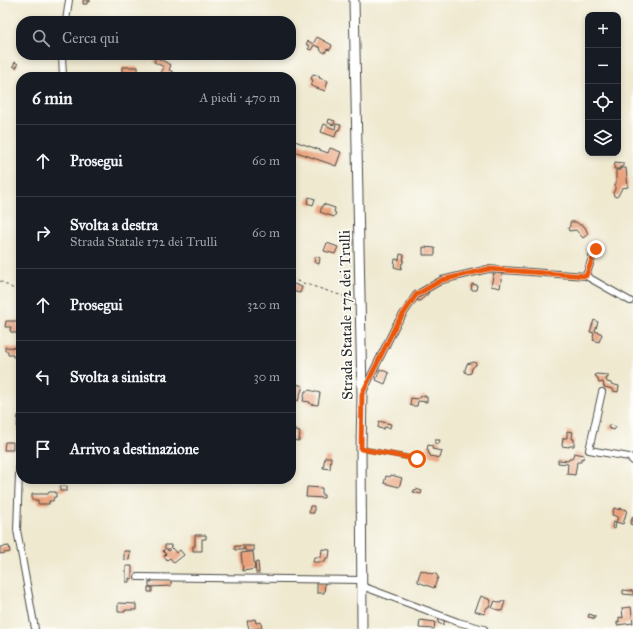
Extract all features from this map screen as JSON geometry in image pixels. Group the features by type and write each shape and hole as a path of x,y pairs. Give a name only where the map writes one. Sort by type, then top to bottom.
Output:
{"main road":[{"name":"Strada Statale 172 dei Trulli","path":"354,0 362,394 362,629"}],"street":[{"path":"67,16 69,0"},
{"path":"62,60 63,72"},
{"path":"586,276 596,249"},
{"path":"362,394 396,325 416,295 442,280 488,269 586,276 630,301"},
{"path":"602,392 589,450 630,457 633,461"},
{"path":"19,484 17,530 35,629"},
{"path":"138,577 362,583 458,622 484,629"},
{"path":"455,629 458,622"}],"lane":[{"path":"361,449 417,459"}],"path":[{"path":"0,281 16,291"},
{"path":"296,281 360,302"}],"building":[{"path":"83,0 90,0 90,2 87,1 87,4 83,4"},
{"path":"317,37 332,45 330,50 327,49 325,53 320,50 321,48 314,45 311,50 308,49 310,46 306,44 308,41 313,44"},
{"path":"155,60 162,60 171,65 169,70 173,72 162,72 164,67 154,62"},
{"path":"15,62 18,64 16,68 13,66"},
{"path":"122,67 138,67 138,72 122,72"},
{"path":"313,74 328,81 325,91 311,86"},
{"path":"329,119 335,121 334,125 328,123"},
{"path":"324,124 335,129 336,124 341,125 339,130 337,130 335,137 321,132"},
{"path":"296,141 328,153 330,148 341,152 336,166 296,152"},
{"path":"615,162 623,163 623,167 620,167 620,169 614,169"},
{"path":"620,168 626,168 628,187 622,188 616,197 613,193 616,183 616,170 620,170"},
{"path":"309,197 315,199 313,205 307,203"},
{"path":"323,204 335,208 334,212 336,213 334,217 320,212"},
{"path":"570,222 576,222 585,227 588,234 583,238 576,230 569,231 568,228 570,226"},
{"path":"327,243 338,247 335,254 324,251"},
{"path":"423,247 435,248 435,255 423,255"},
{"path":"400,254 404,255 401,269 394,267 395,259 399,260"},
{"path":"316,256 320,258 319,264 314,262"},
{"path":"494,272 502,274 500,288 491,286"},
{"path":"472,284 477,285 476,290 471,290"},
{"path":"296,285 302,287 300,293 296,292"},
{"path":"429,291 428,294 421,300 417,300 419,295"},
{"path":"594,320 598,322 595,331 602,334 599,342 593,340 594,333 590,332"},
{"path":"6,321 16,321 16,333 11,332 11,327 5,327"},
{"path":"5,347 16,348 16,357 13,357 13,355 8,355 8,351 5,351"},
{"path":"474,362 476,365 472,368 471,373 468,374 465,372 467,364"},
{"path":"380,369 389,373 385,384 376,380"},
{"path":"596,374 608,375 608,378 606,378 607,382 619,386 618,392 604,387 603,382 599,383 597,377 595,376"},
{"path":"296,384 303,386 298,401 296,400"},
{"path":"309,390 320,393 318,405 303,401 305,391"},
{"path":"424,395 427,397 427,402 418,401 417,406 410,405 411,398 417,399"},
{"path":"379,421 391,424 390,428 378,428"},
{"path":"610,424 616,427 614,430 608,428"},
{"path":"296,431 300,432 299,441 296,441"},
{"path":"567,431 573,432 572,439 574,439 574,446 562,446 563,438 567,438"},
{"path":"435,440 440,440 439,444 435,444"},
{"path":"5,442 13,442 13,450 4,450"},
{"path":"428,445 433,446 432,449 442,451 440,458 430,456 428,453 429,450 427,450"},
{"path":"574,453 584,455 583,459 581,458 581,462 577,462 575,475 567,474 568,464 558,463 558,460 568,461 569,459 572,459"},
{"path":"325,457 331,457 330,469 323,468"},
{"path":"391,475 402,478 399,487 384,483 386,476 390,477"},
{"path":"60,486 67,486 67,491 60,491"},
{"path":"307,487 322,488 322,495 324,495 324,498 306,497"},
{"path":"416,489 422,491 421,494 413,492"},
{"path":"49,492 56,492 56,497 54,497 53,501 49,501 49,504 38,504 38,500 32,500 32,494 48,494"},
{"path":"310,506 314,506 314,513 309,513"},
{"path":"614,508 627,510 623,524 616,522 618,517 612,515"},
{"path":"633,516 633,525 630,524"},
{"path":"613,522 616,523 615,529 612,528"},
{"path":"195,535 206,535 206,539 202,539 202,551 193,551 193,546 195,546"},
{"path":"165,545 171,545 169,549 166,549 169,551 172,548 176,553 180,550 184,555 174,563 170,558 167,560 164,556 166,554 163,551 165,549"},
{"path":"9,546 10,552 0,554 0,547"},
{"path":"235,546 254,546 254,551 245,551 245,548 243,548 243,550 235,550"},
{"path":"322,549 330,550 329,558 326,558 325,562 313,562 314,557 321,557"},
{"path":"124,551 130,551 129,560 124,559"},
{"path":"253,552 255,569 243,571 241,553"},
{"path":"258,562 259,573 256,573 255,563"},
{"path":"126,566 132,566 132,579 129,578 129,582 126,582"},
{"path":"421,570 436,574 438,577 434,588 418,582"},
{"path":"152,580 171,580 171,586 149,587 149,582 152,582"},
{"path":"317,582 325,583 324,593 317,593"},
{"path":"148,587 152,587 152,592 148,592"},
{"path":"623,590 633,591 633,595 623,594"},
{"path":"481,596 491,600 489,607 487,607 484,614 475,611"},
{"path":"495,601 501,603 502,601 505,601 502,611 492,608"},
{"path":"118,603 136,604 136,610 125,610 125,612 118,612"},
{"path":"631,607 633,623 617,625 617,622 619,622 619,617 623,618 622,608"},
{"path":"589,614 595,616 595,619 588,617"},
{"path":"439,618 445,620 443,625 438,623"},
{"path":"255,619 256,623 261,622 262,628 249,629 247,621"},
{"path":"420,620 435,622 434,629 419,628"}],"route":[{"path":"417,459 361,449 362,394 396,325 416,295 442,280 488,269 586,276 596,249"}]}
